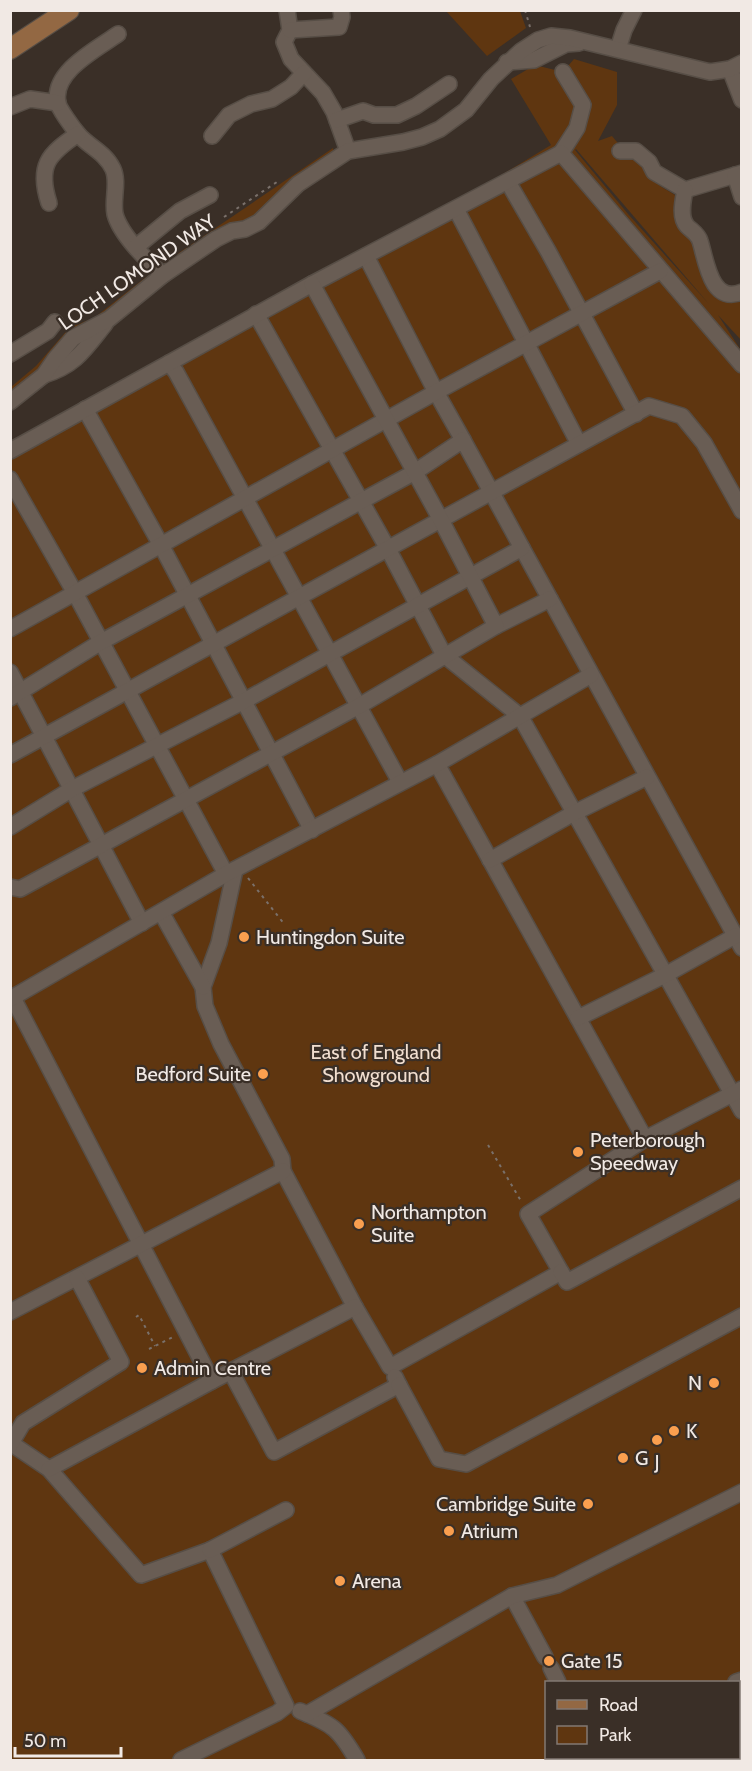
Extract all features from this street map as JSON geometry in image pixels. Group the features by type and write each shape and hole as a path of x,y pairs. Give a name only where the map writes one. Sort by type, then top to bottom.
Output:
{"main road":[{"path":"10,49 69,10"}],"street":[{"path":"287,10 290,30 284,42 291,59 323,93 334,112 348,151"},
{"path":"290,30 339,27 342,17 341,10"},
{"path":"618,49 634,10"},
{"path":"118,34 71,67 59,85 58,103 78,134 106,156 114,171 115,214 122,230 163,275"},
{"name":"LOCH LOMOND WAY","path":"10,402 44,375 55,358 73,338 109,319 163,275 216,238 259,222 298,184 348,151 403,142 440,129 466,110 507,62 538,40 551,36 590,43 710,72 736,66"},
{"path":"736,66 741,100"},
{"path":"10,451 256,314 561,153 577,128 583,105 563,72"},
{"path":"212,136 229,115 251,104 272,99 291,87 303,73"},
{"path":"337,120 363,111 374,115 397,115 426,100 449,84"},
{"path":"10,107 30,99 58,103"},
{"path":"49,204 44,187 45,168 56,149 78,134"},
{"path":"620,151 636,151 649,162 654,172 685,190 738,174 741,197"},
{"path":"561,153 741,365"},
{"path":"508,182 636,414"},
{"path":"685,190 682,209 685,224 699,238 711,281 723,292 737,294 741,292"},
{"path":"136,247 180,212 210,195"},
{"path":"456,209 579,444"},
{"path":"366,256 436,392 738,942 578,1018"},
{"path":"10,629 436,392 660,271"},
{"path":"312,284 496,626"},
{"path":"256,314 362,501 444,655 519,716 665,975 737,1091 741,1111"},
{"path":"10,354 48,331 55,321"},
{"path":"169,363 400,782"},
{"path":"10,755 649,406 682,416 704,443 741,512"},
{"path":"86,409 312,830"},
{"path":"16,695 101,642 415,472 463,441"},
{"path":"10,479 75,593 185,799 230,872 219,943 203,987"},
{"path":"10,826 72,789 244,701 522,548"},
{"path":"14,890 359,706 444,655 550,599"},
{"path":"10,672 16,695 45,736 142,923"},
{"path":"212,1381 12,998 230,872 437,764 591,675"},
{"path":"437,764 645,1139"},
{"path":"490,860 574,813 647,777"},
{"path":"161,912 203,987 205,1006 221,1044 282,1159 283,1171 439,1459 466,1464 741,1316"},
{"path":"737,1091 645,1139 528,1214 567,1282 741,1188"},
{"path":"13,1305 77,1278 283,1171"},
{"path":"390,1367 561,1272"},
{"path":"77,1278 121,1362 23,1423 11,1443 49,1469 141,1575 210,1550 286,1510"},
{"path":"49,1469 355,1307"},
{"path":"231,1372 274,1452 399,1385"},
{"path":"307,1714 512,1596 558,1585 741,1492"},
{"path":"210,1550 286,1706 327,1722 344,1738 357,1761"},
{"path":"512,1596 557,1681"},
{"path":"181,1761 277,1713 286,1706"}],"path":[{"path":"230,872 244,874 285,925"},
{"path":"488,1144 528,1214"},
{"path":"136,1317 139,1315 155,1346"},
{"path":"149,1349 186,1330"}],"green space":[{"path":"446,11 520,11 526,28 487,56"},
{"name":"East of England Showground","path":"574,59 617,72 617,105 598,141 612,136 622,148 625,157 642,165 654,180 676,196 677,204 697,246 702,273 741,298 741,340 718,315 742,352 741,1760 11,1760 11,445 458,201 551,145 511,79 535,65 563,72","holes":["576,149 709,304 628,214"]},
{"path":"333,148 334,152 278,193 251,218 226,227 171,262 164,263"},
{"path":"146,277 145,284 11,393 11,387 36,366 70,327 94,318"}],"place":[{"name":"Huntingdon Suite","path":"244,937"},
{"name":"Bedford Suite","path":"263,1074"},
{"name":"Peterborough Speedway","path":"578,1152"},
{"name":"Northampton Suite","path":"359,1224"},
{"name":"Admin Centre","path":"142,1368"},
{"name":"N","path":"714,1383"},
{"name":"K","path":"674,1431"},
{"name":"J","path":"657,1440"},
{"name":"G","path":"623,1458"},
{"name":"Cambridge Suite","path":"588,1504"},
{"name":"Atrium","path":"449,1531"},
{"name":"Arena","path":"340,1581"},
{"name":"Gate 15","path":"549,1661"}]}
